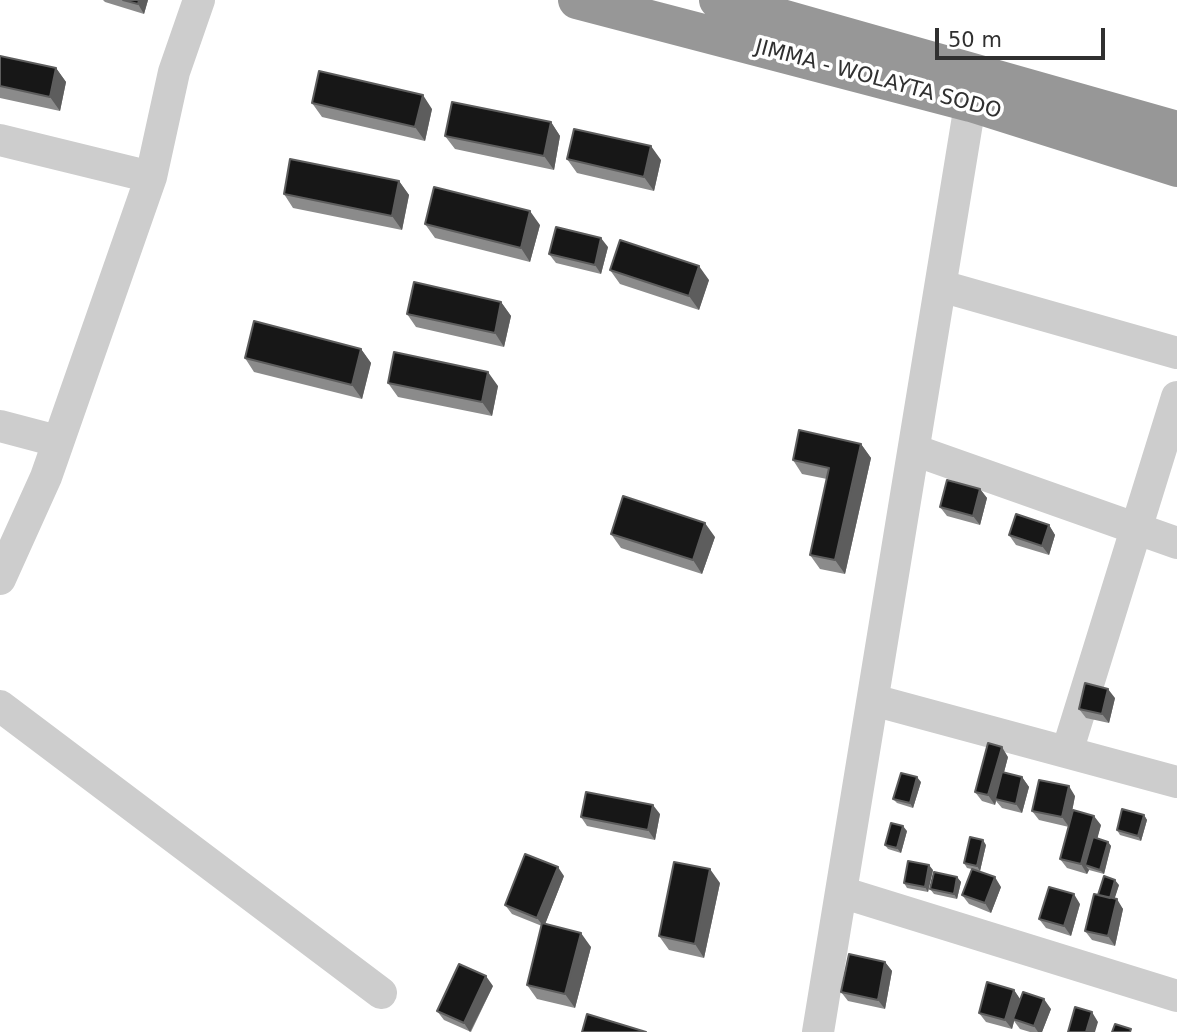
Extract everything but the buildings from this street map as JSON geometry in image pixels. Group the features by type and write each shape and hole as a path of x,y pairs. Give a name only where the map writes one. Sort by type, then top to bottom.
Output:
{"highway":[{"name":"JIMMA - WOLAYTA SODO","path":"577,0 973,88 1177,130"},
{"name":"JIMMA - WOLAYTA SODO","path":"721,0 973,88 1177,168"}],"street":[{"path":"0,579 46,477 151,177 174,72 199,0"},
{"path":"818,1032 973,88"},
{"path":"0,140 151,177"},
{"path":"941,286 1177,354"},
{"path":"1067,752 1177,397"},
{"path":"0,426 57,441"},
{"path":"914,450 1177,542"},
{"path":"873,700 1177,782"},
{"path":"0,706 380,993"},
{"path":"841,892 1177,996"}]}
